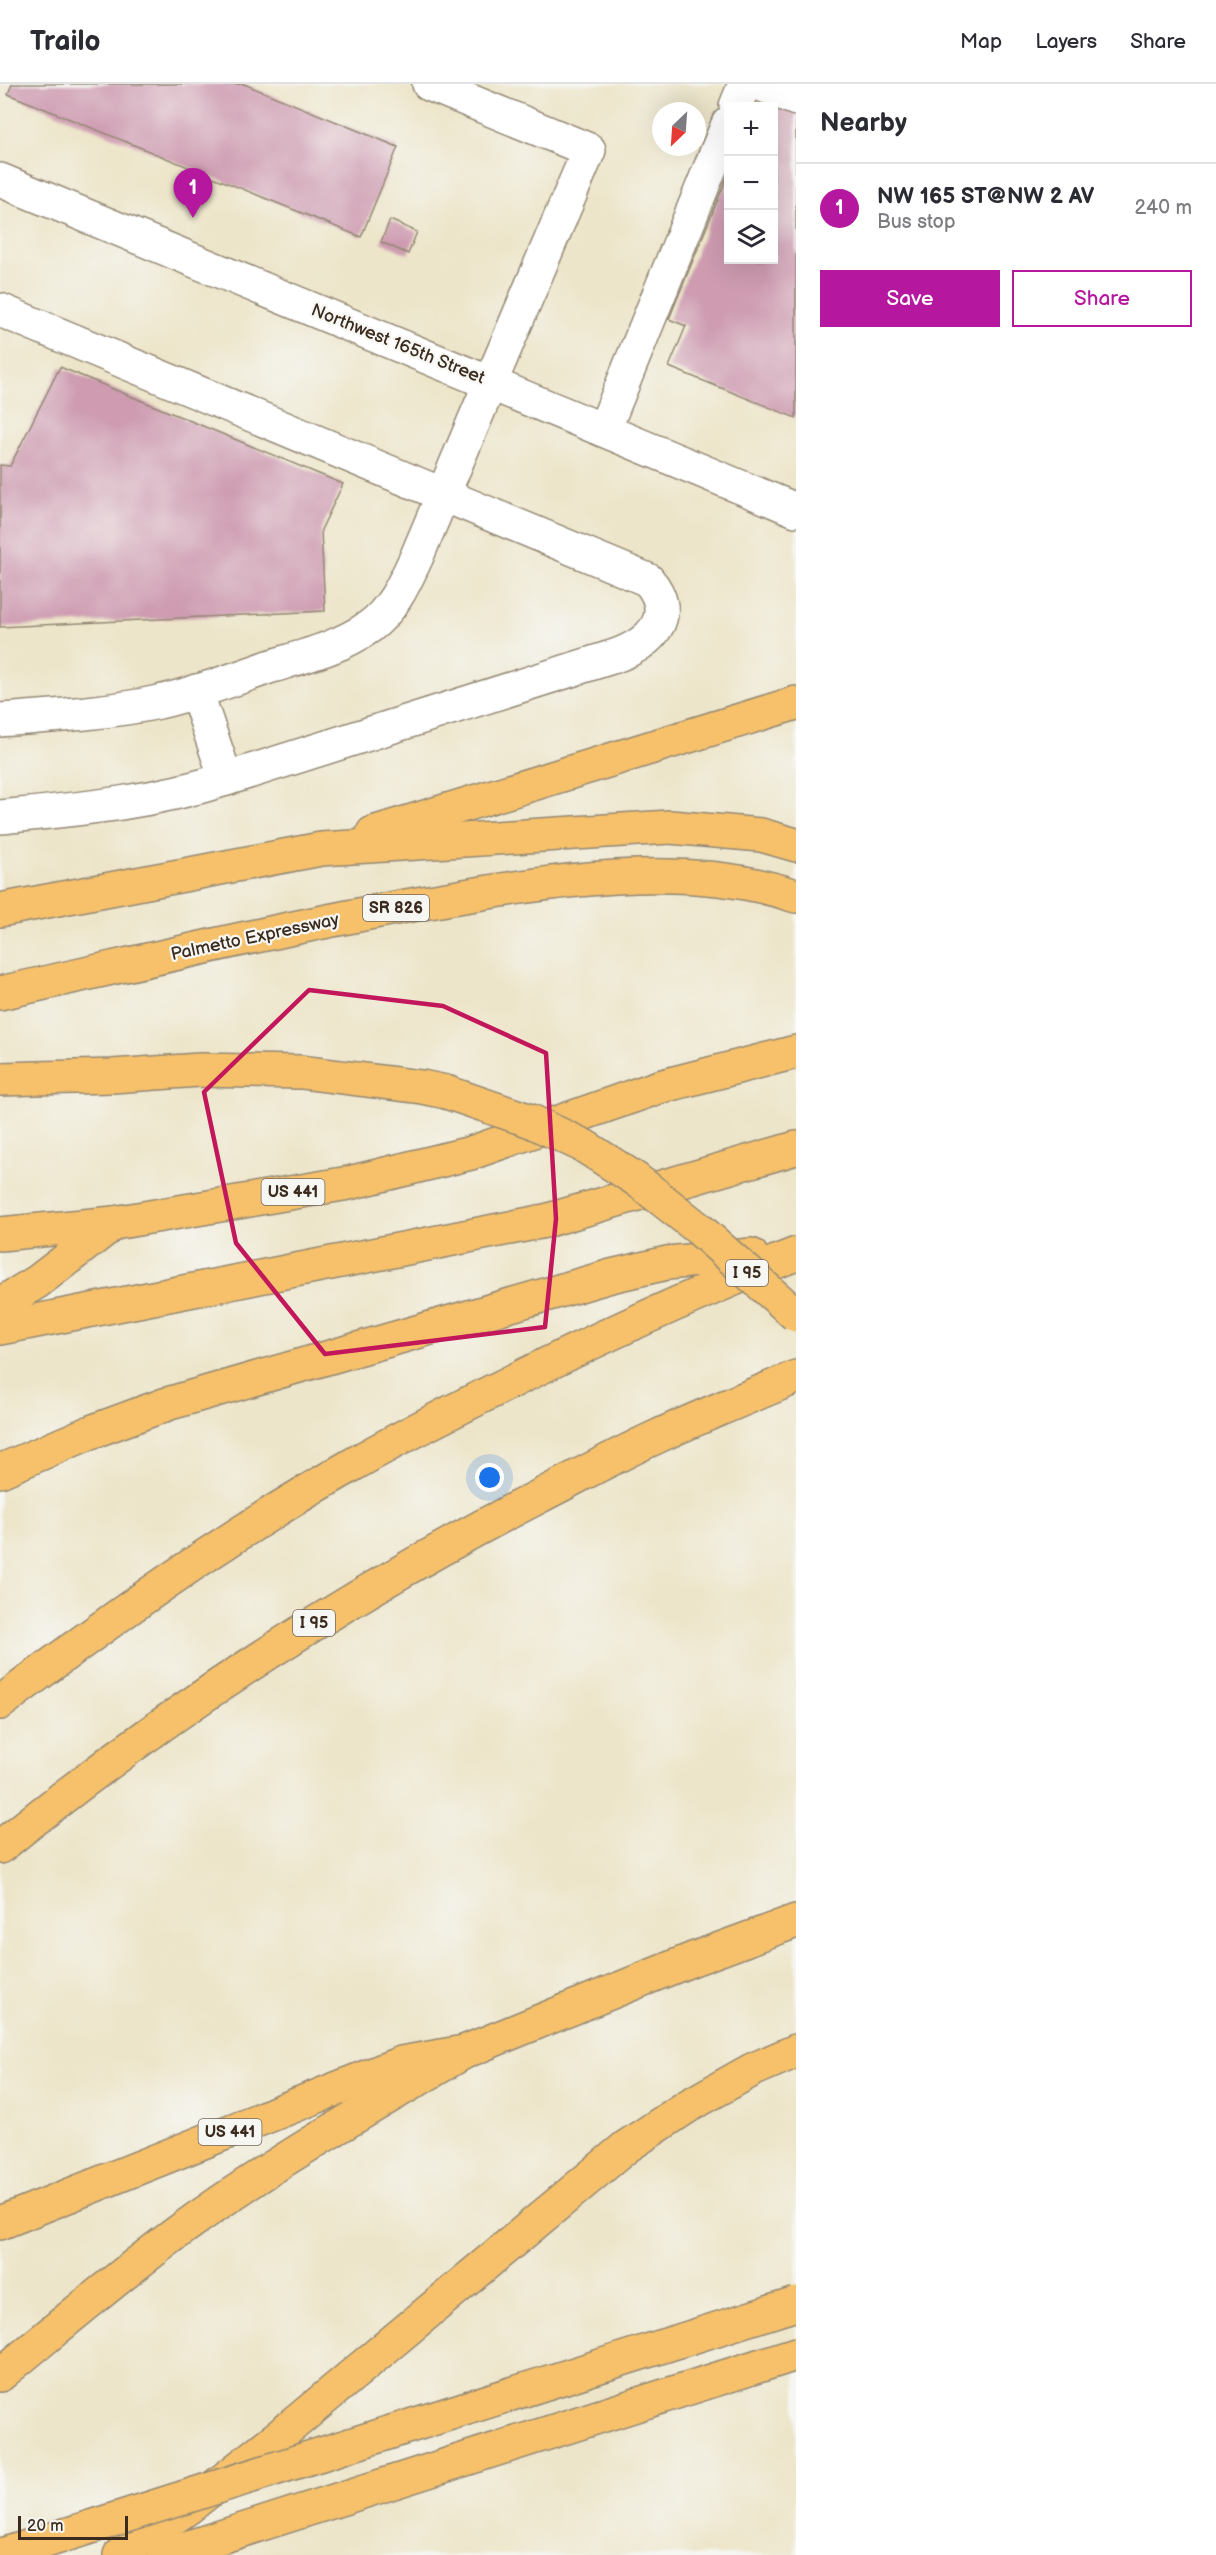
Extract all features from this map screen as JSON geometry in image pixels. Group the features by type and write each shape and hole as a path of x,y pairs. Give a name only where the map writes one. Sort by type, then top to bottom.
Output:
{"main road":[{"path":"0,910 321,849 796,704"},
{"path":"321,849 670,827 761,835 796,845"},
{"name":"Palmetto Expressway","path":"0,993 339,918 538,883 687,875 780,891 796,896"},
{"name":"US 441","path":"0,1234 114,1223 349,1183 471,1153 659,1087 796,1052"},
{"path":"0,1079 112,1076 200,1070 291,1072 422,1087 446,1092 531,1121 584,1146 637,1180 699,1228 796,1315"},
{"path":"0,1328 545,1221 796,1148"},
{"path":"0,1304 37,1282 114,1223"},
{"path":"0,1471 91,1432 177,1401 610,1276 667,1263 796,1252"},
{"name":"I 95","path":"0,1703 99,1629 188,1568 354,1464 478,1398 596,1340 796,1252"},
{"name":"I 95","path":"0,1847 164,1720 280,1644 389,1578 481,1526 653,1438 796,1377"},
{"name":"US 441","path":"0,2223 400,2063 464,2052 693,1959 796,1921"},
{"path":"120,2555 189,2507 289,2428 626,2147 697,2101 752,2070 796,2051"},
{"path":"0,2374 178,2231 329,2131 464,2052"},
{"path":"2,2555 796,2304"},
{"path":"164,2555 796,2354"}],"street":[{"path":"0,720 118,710 160,702 315,653 345,641 370,627 388,609 404,585 589,150 429,84"},
{"path":"738,102 745,84"},
{"path":"760,84 796,99"},
{"path":"604,430 724,136"},
{"name":"Northwest 165th Street","path":"0,180 796,510"},
{"path":"0,310 648,580 657,590 662,605 662,618 654,631 642,643 615,656 163,797 110,806 0,816"},
{"path":"196,691 226,779"}],"highlighted area":[{"path":"309,990 443,1006 546,1053 556,1219 545,1327 325,1354 236,1243 204,1092"}],"building":[{"path":"12,84 244,84 398,147 361,237 8,94"},
{"path":"778,104 796,112 796,418 669,367 686,326 669,319 724,185 724,264 778,264"},
{"path":"390,220 417,232 408,254 381,242"},
{"path":"60,367 343,484 321,530 325,611 0,627 0,465 10,466"}],"place":[{"name":"NW 165 ST@NW 2 AV","path":"193,218"}]}
